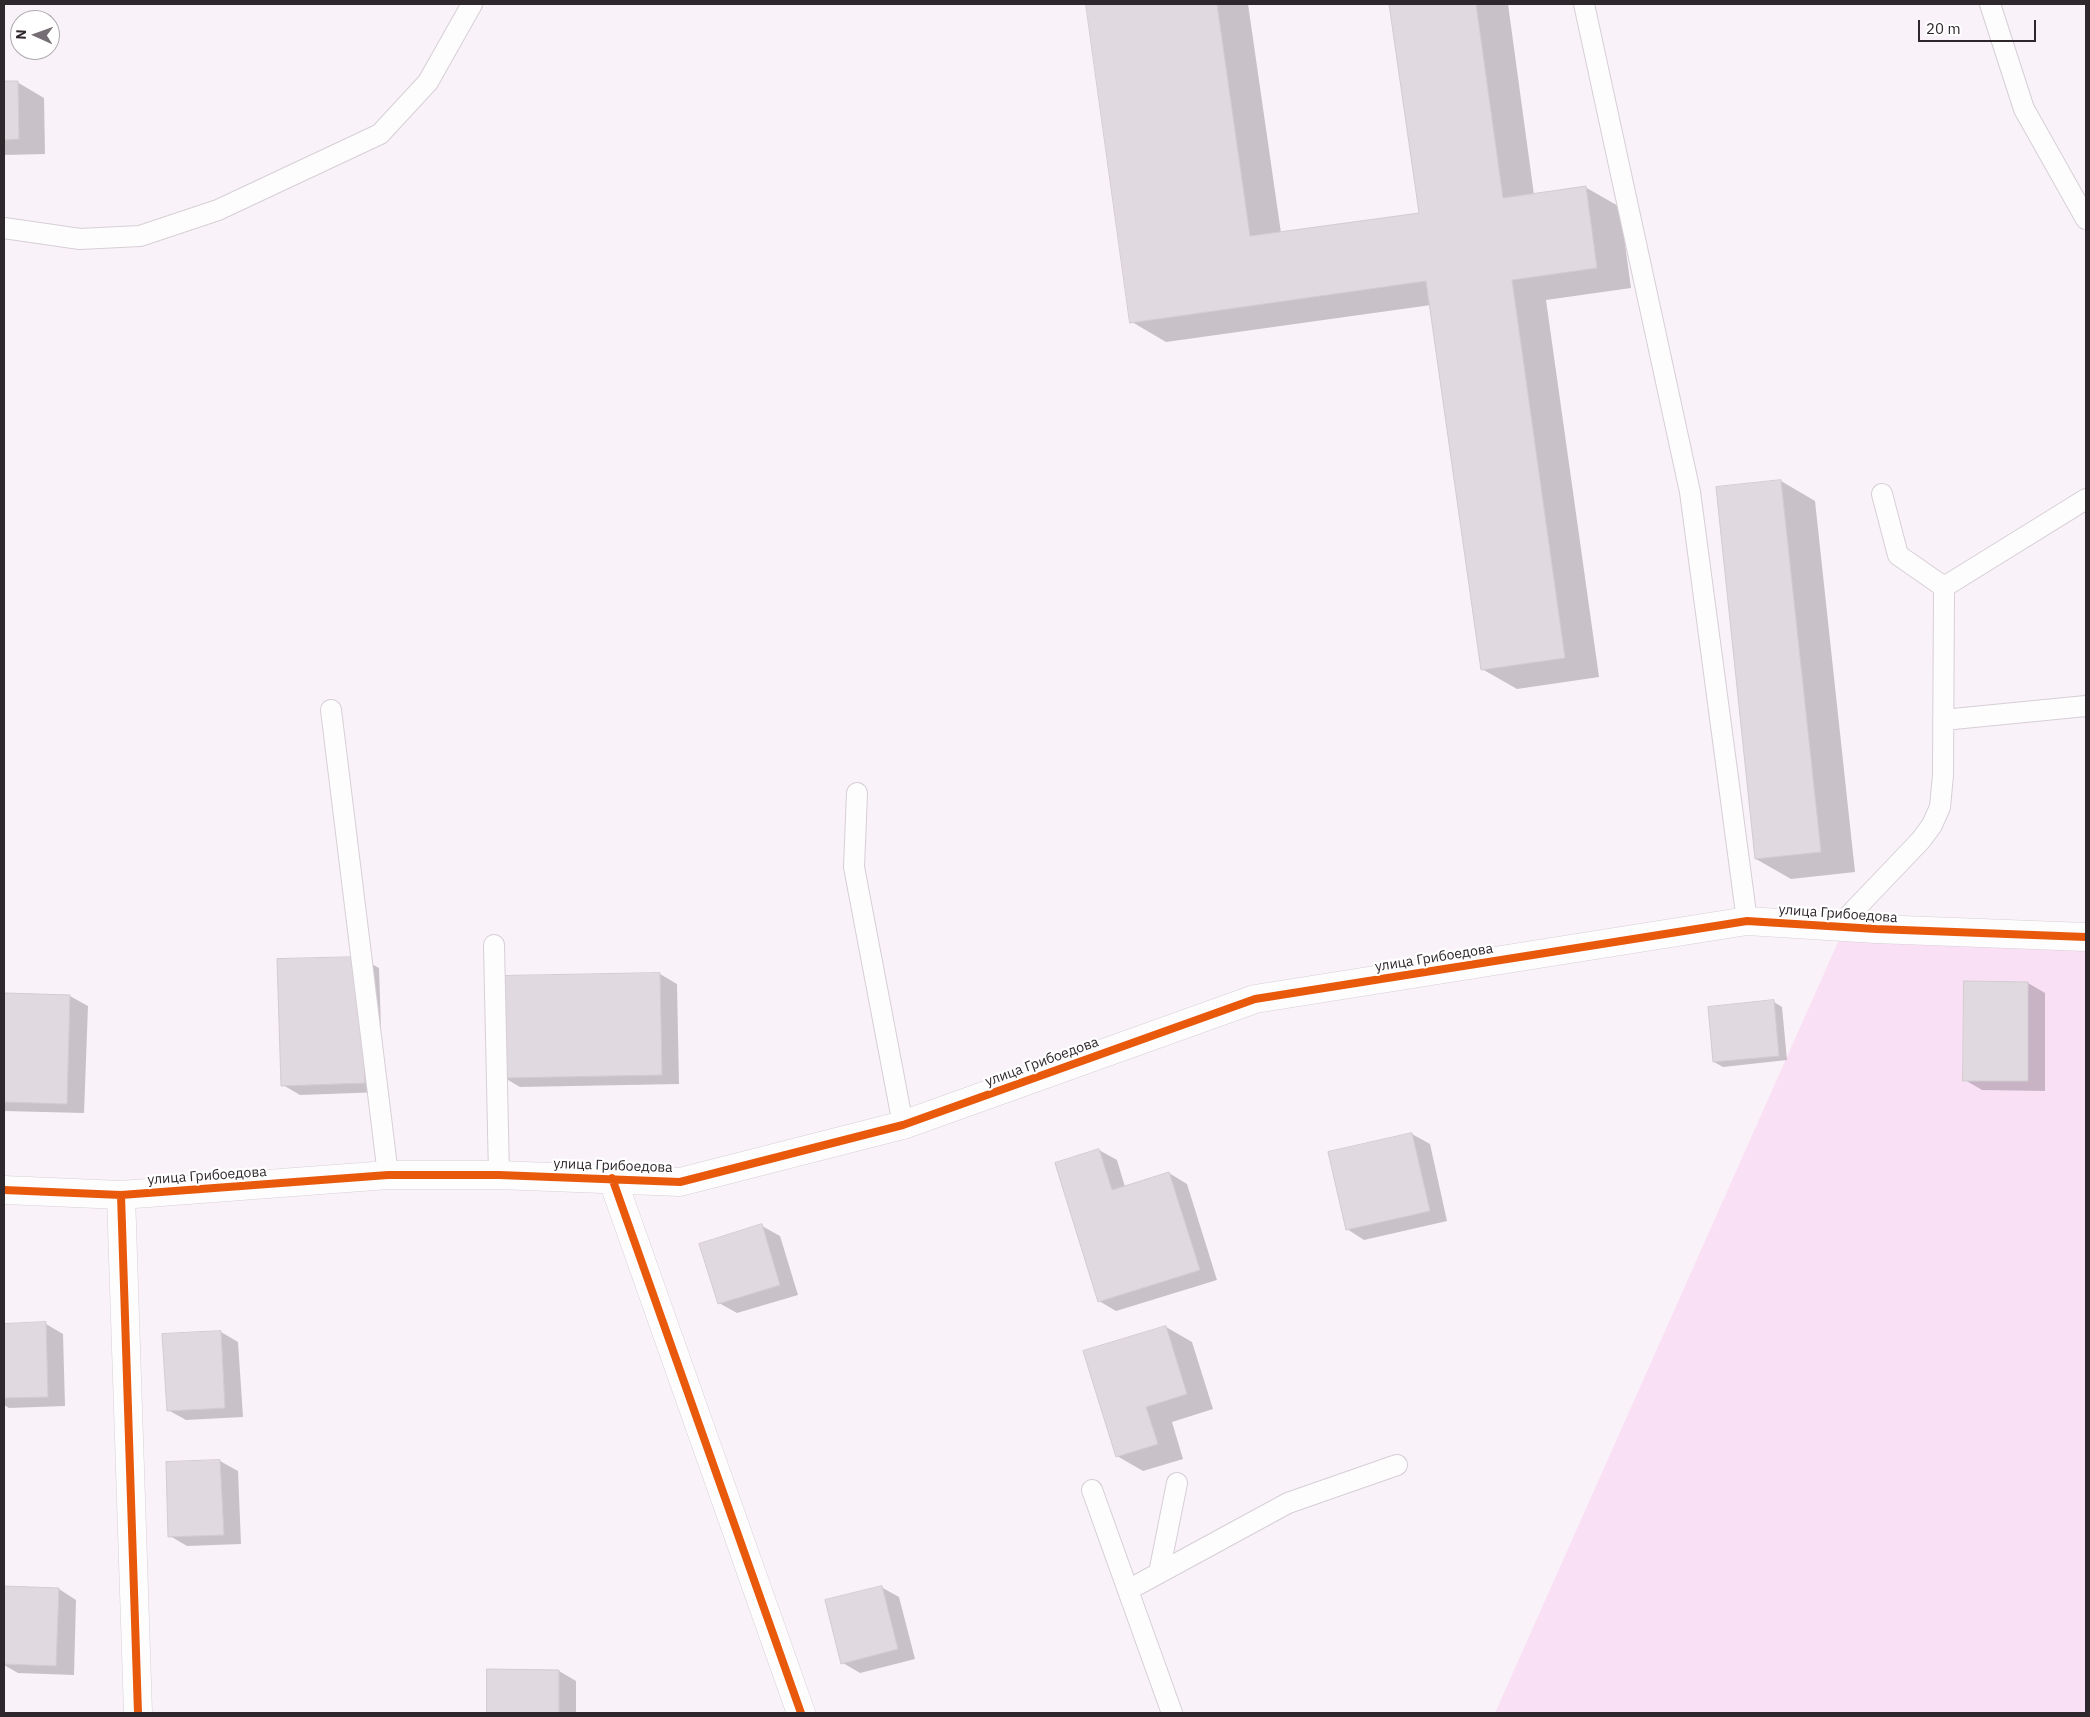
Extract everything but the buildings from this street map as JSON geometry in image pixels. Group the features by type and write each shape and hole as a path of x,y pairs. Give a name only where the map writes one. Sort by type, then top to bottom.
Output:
{"street":[{"name":"улица Грибоедова","path":"4,1190 121,1195 388,1175 499,1175 680,1182 903,1125 1255,999 1747,921 1838,927 2086,937"},
{"path":"612,1178 801,1713"},
{"path":"121,1195 138,1713"}],"lane":[{"path":"4,228 80,239 140,236 218,210 380,134 428,82 472,4"},
{"path":"1584,4 1690,492 1747,921"},
{"path":"1990,4 2024,109 2086,219"},
{"path":"1882,494 1898,555 1944,587"},
{"path":"1944,587 2086,499"},
{"path":"1838,927 1920,840 1932,825 1940,807 1943,775 1944,587"},
{"path":"1943,720 2086,706"},
{"path":"331,710 388,1175"},
{"path":"857,793 854,867 903,1125"},
{"path":"494,945 499,1175"},
{"path":"1128,1590 1288,1503 1396,1465"},
{"path":"1159,1573 1177,1483"},
{"path":"1092,1490 1172,1713"}],"shaded area":[{"path":"1843,931 2086,943 2086,1713 1495,1713"}],"cycle path":[{"path":"4,1190 121,1195 388,1175 499,1175 680,1182 903,1125 1255,999 1747,921 1876,929 2086,937"},
{"path":"612,1178 801,1713"},
{"path":"121,1195 138,1713"}]}
